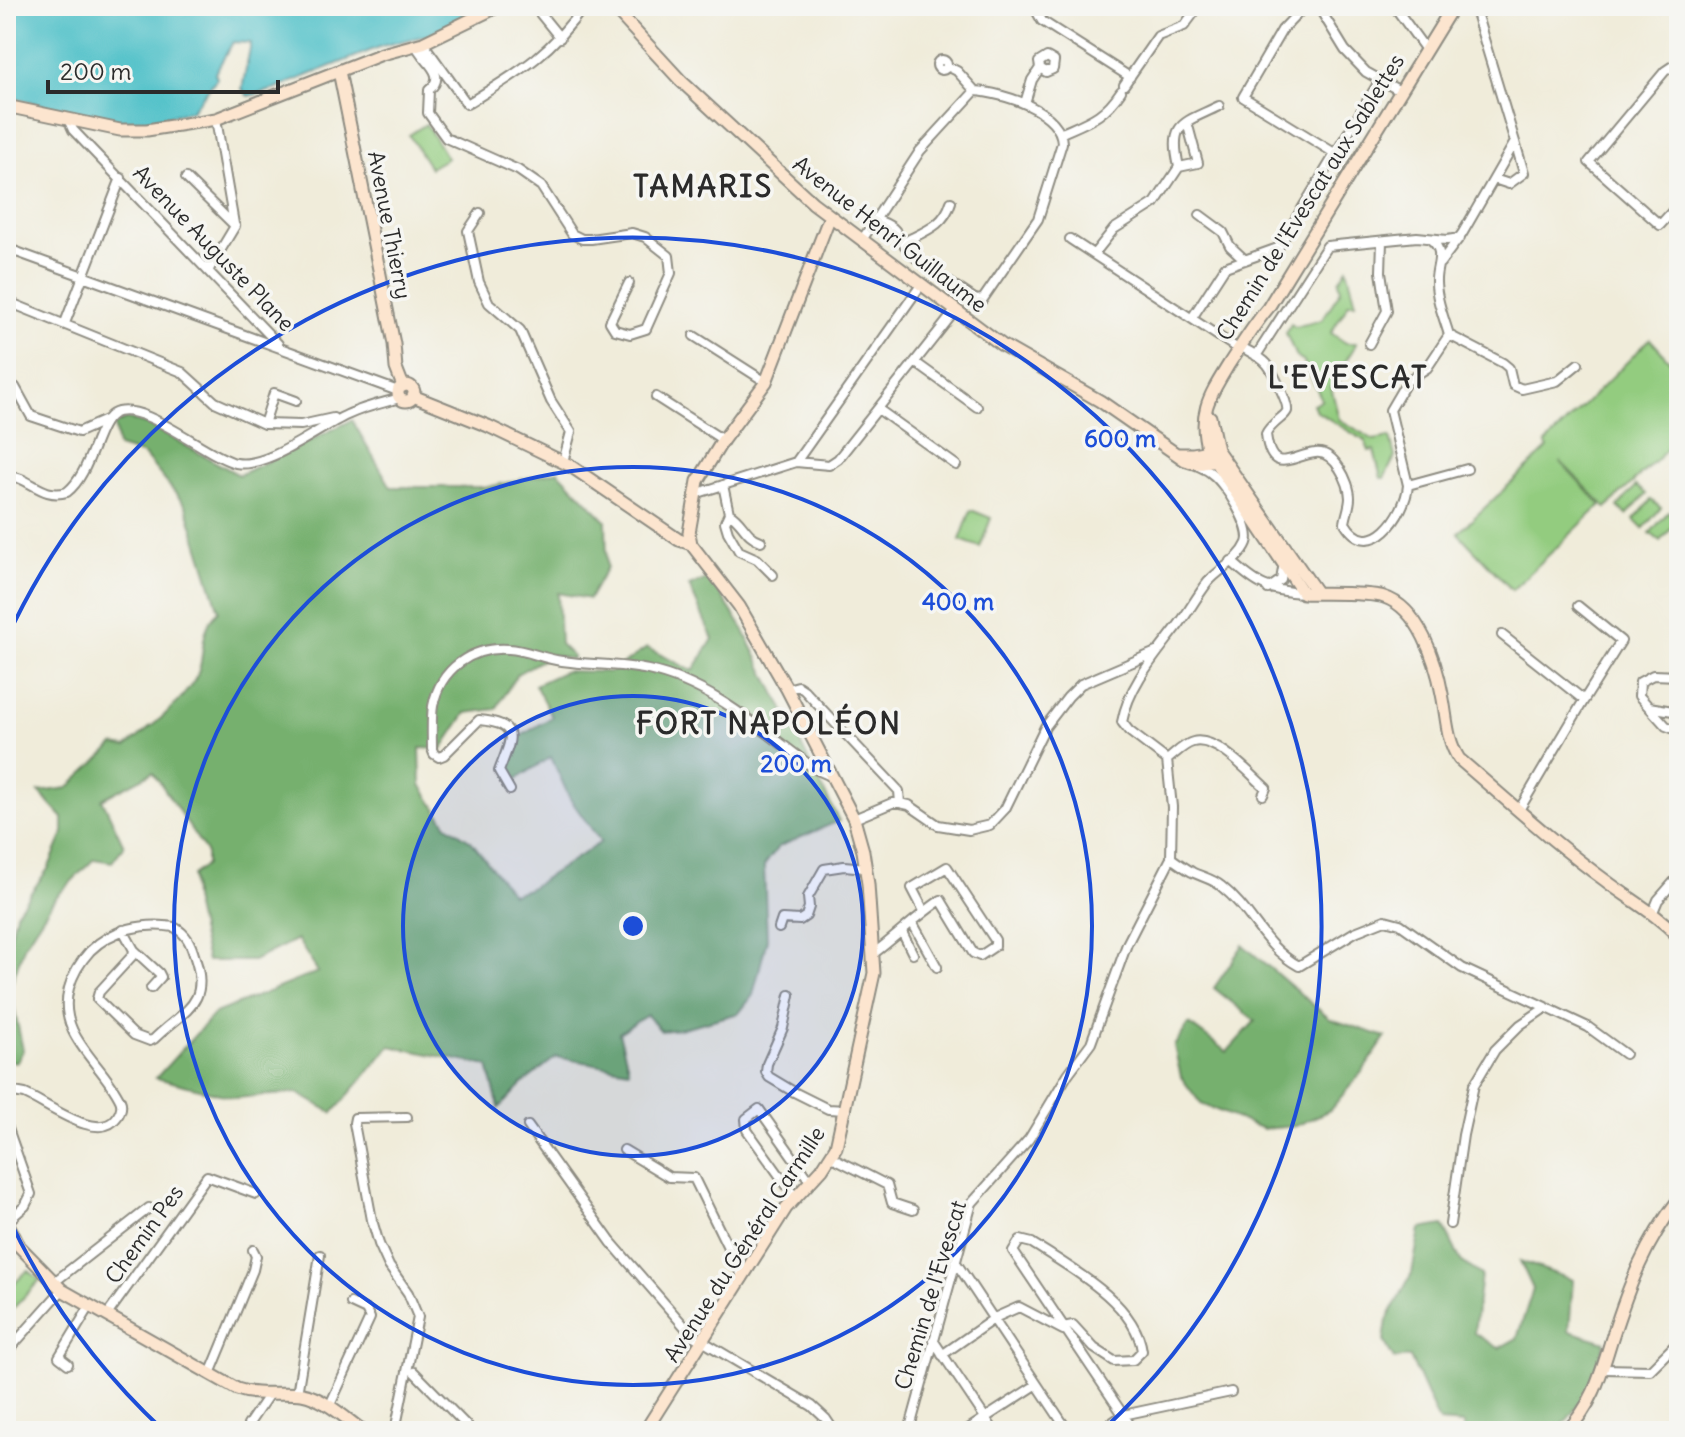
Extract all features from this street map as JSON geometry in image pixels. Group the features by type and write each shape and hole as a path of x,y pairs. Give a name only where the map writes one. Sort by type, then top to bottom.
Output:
{"street":[{"path":"6,106 134,131 216,119 382,54 420,44 499,6"},
{"path":"534,6 560,38"},
{"path":"420,44 467,104 532,64 560,38 584,6"},
{"name":"Avenue Henri Guillaume","path":"612,6 681,81 760,156 830,216 1013,353 1100,401 1174,454 1214,475 1249,529 1245,547 1231,561"},
{"path":"1038,6 1037,12 1042,21 1130,77"},
{"path":"1062,133 1098,117 1110,108 1158,36 1184,26 1199,6"},
{"path":"1305,6 1282,30 1243,97 1336,154"},
{"path":"1318,6 1345,50 1366,72 1400,91"},
{"path":"1394,6 1426,50"},
{"name":"Chemin de l'Evescat aux Sablettes","path":"1213,454 1204,431 1205,406 1209,395 1251,328 1268,308 1453,6"},
{"path":"1470,6 1477,16 1524,173 1509,184 1494,179"},
{"path":"420,44 421,57 436,70 437,77 435,85 429,90 426,106 446,138 518,170 541,186 572,234 582,239 632,233 645,237 669,256 671,273 646,329 630,334 615,330 610,322 629,283"},
{"path":"1679,66 1674,65 1665,71 1589,162 1660,225 1679,204"},
{"path":"882,210 891,219 910,253 976,300 983,299 1038,219 1062,143 1062,133 1055,123 1025,103 975,91 957,71 947,66"},
{"path":"1025,103 1032,80 1040,68"},
{"name":"Avenue Thierry","path":"339,71 394,344 400,391"},
{"path":"1192,318 1225,267 1278,248 1380,80"},
{"path":"862,240 920,151 975,91"},
{"path":"1094,254 1114,229 1155,203 1166,190 1179,167 1174,144 1176,131 1219,106"},
{"name":"Avenue Auguste Plane","path":"68,119 73,130 281,348 400,391"},
{"path":"208,271 235,226 216,119"},
{"path":"1179,167 1198,163 1187,122"},
{"path":"1440,263 1460,238 1515,142"},
{"path":"65,323 121,178"},
{"path":"186,178 235,226"},
{"path":"904,242 940,224 951,202"},
{"path":"480,213 468,231 479,282 489,303 520,330 551,401 571,432 563,462"},
{"path":"1200,215 1223,232 1230,246 1245,260"},
{"path":"6,383 15,387 31,416 79,432 121,411 132,412 162,423 229,461 247,464 264,460 346,416 412,388 413,396 488,426 563,462 679,540 691,544 689,533 698,481 723,440 766,382 830,216"},
{"path":"876,220 897,230"},
{"path":"1256,356 1322,250 1332,245 1417,237 1460,238"},
{"path":"1070,239 1268,366 1287,411 1270,426 1266,434 1271,453 1278,460 1288,463 1314,453 1324,453 1333,459 1343,476 1350,499 1345,523 1358,537 1369,539 1379,536 1388,528 1407,498 1408,485 1390,410 1407,381 1427,368 1449,335 1436,281 1440,263 1436,243 1430,239"},
{"path":"1369,344 1387,311 1381,272 1382,241"},
{"path":"14,251 281,348"},
{"path":"796,462 921,285"},
{"path":"6,301 182,372 215,402 264,424 301,425 346,416"},
{"path":"695,494 796,462 829,465 838,459 955,311"},
{"path":"1449,335 1503,363 1509,368 1513,385 1522,389 1557,381 1578,364"},
{"path":"694,336 766,382"},
{"path":"916,363 977,407"},
{"path":"264,424 274,393 296,401"},
{"path":"656,397 723,440"},
{"path":"878,409 956,465"},
{"path":"6,476 13,475 45,493 67,492 83,474 107,420"},
{"path":"1174,454 1213,454"},
{"path":"1196,464 1213,454"},
{"path":"1213,454 1317,593"},
{"path":"1213,454 1303,593"},
{"path":"1408,485 1467,469"},
{"path":"723,485 729,513 725,522 739,551 757,559 773,575"},
{"path":"729,513 750,538 761,541"},
{"name":"Avenue du Général Carmille","path":"645,1431 795,1197 840,1140 872,990 873,954 866,868 854,819 787,689 739,606 691,544"},
{"path":"1263,795 1266,788 1218,747 1205,741 1192,742 1167,760 1122,722 1137,683 1156,651 1177,627 1209,580 1231,561 1253,581 1268,589 1383,596 1402,607 1415,624 1437,667 1450,744 1459,759 1606,881 1653,912 1679,937"},
{"path":"1268,589 1281,580 1284,562"},
{"path":"1519,810 1621,641 1578,606"},
{"path":"1502,635 1584,700"},
{"path":"510,790 499,771 510,740 506,727 499,722 479,720 444,755 434,754 432,749 433,706 442,682 455,665 478,651 510,648 558,661 646,669 669,676 706,692 815,769 832,776"},
{"path":"854,819 892,803 900,803 909,805 938,825 969,830 990,825 1010,802 1045,727 1068,697 1081,684 1156,651"},
{"path":"1679,676 1653,675 1640,682 1639,696 1666,726 1679,727"},
{"path":"787,689 798,686 804,690 899,791 900,803"},
{"path":"1648,707 1679,712"},
{"name":"Chemin de l'Evescat","path":"909,1431 972,1203 1029,1139 1068,1074 1091,1043 1127,944 1171,858 1172,807 1167,760"},
{"path":"1171,858 1219,884 1247,910 1261,935 1276,952 1299,966 1355,932 1385,920 1400,924 1462,968 1588,1027 1625,1054"},
{"path":"779,928 782,919 800,920 806,916 808,897 824,869 844,866 866,868"},
{"path":"873,954 941,900 973,953 980,956 995,946 995,940 947,867 912,888 924,911"},
{"path":"1653,912 1658,900 1679,876"},
{"path":"912,922 937,967"},
{"path":"6,1097 14,1092 25,1094 97,1128 109,1125 120,1113 120,1100 76,1039 67,1008 73,975 81,961 99,942 123,930 169,926 179,929 190,943 199,967 200,987 196,1001 154,1039 145,1041 134,1035 97,999 99,992 133,955 134,950"},
{"path":"123,930 134,950 161,977 151,988"},
{"path":"902,932 913,954"},
{"path":"790,995 783,1028 766,1072 794,1092 828,1109 846,1110"},
{"path":"1450,1224 1474,1085 1495,1050 1520,1025 1545,1008"},
{"path":"795,1197 747,1130 746,1119 759,1109 810,1181"},
{"path":"395,1431 418,1317 408,1293 389,1266 379,1244 354,1123 355,1118 407,1117"},
{"path":"6,1123 31,1194 25,1206 7,1225 19,1246 58,1286 245,1392 313,1397 363,1431"},
{"path":"528,1126 611,1242 692,1335 819,1411 834,1431"},
{"path":"624,1150 669,1177 694,1178 743,1279"},
{"path":"830,1156 887,1185 892,1203 913,1210"},
{"name":"Chemin Pes","path":"107,1315 207,1176 256,1194"},
{"path":"1567,1431 1589,1403 1607,1370 1612,1336 1640,1260 1679,1199"},
{"path":"6,1353 58,1286 149,1208"},
{"path":"1575,1431 1593,1408 1644,1269 1661,1235 1679,1212"},
{"path":"1065,1329 1073,1325 1094,1348 1114,1361 1133,1360 1142,1351 1140,1335 1098,1287 1032,1243 1020,1240 1013,1251 1065,1329 1134,1431"},
{"path":"210,1374 253,1270 256,1256 253,1250"},
{"path":"297,1394 320,1255"},
{"path":"955,1261 1068,1431"},
{"path":"329,1407 370,1318 366,1310 351,1303"},
{"path":"68,1364 59,1357 90,1306"},
{"path":"942,1355 992,1319 1019,1307 1065,1329"},
{"path":"933,1340 994,1431"},
{"path":"1607,1370 1650,1370 1679,1341"},
{"path":"414,1372 472,1431"},
{"path":"965,1431 1036,1385"},
{"path":"1100,1431 1123,1415 1231,1392"},
{"path":"252,1431 248,1425 269,1394"}],"green space":[{"path":"426,124 447,158 430,168 409,135"},
{"path":"1347,268 1356,303 1349,303 1331,333 1346,343 1356,345 1334,379 1344,387 1331,387 1339,419 1374,440 1390,437 1395,457 1384,478 1381,478 1374,450 1369,451 1365,441 1316,411 1313,404 1322,400 1304,362 1296,357 1286,333 1291,324 1295,327 1322,320 1341,290 1339,281"},
{"path":"1650,339 1679,371 1679,438 1606,508 1560,461 1601,505 1512,590 1458,533 1548,448 1545,444"},
{"path":"127,419 148,425 239,475 352,420 391,487 488,487 558,471 606,521 607,567 589,599 558,593 560,644 573,657 551,655 517,674 496,709 466,713 442,749 420,748 421,785 447,825 471,841 512,894 528,889 601,842 570,799 551,757 515,780 510,770 516,739 552,717 535,685 565,671 610,672 647,648 693,671 713,639 689,586 710,578 743,629 839,821 778,847 764,866 767,939 753,995 739,1013 661,1031 647,1015 619,1033 629,1070 556,1057 521,1085 499,1108 488,1066 390,1046 333,1113 297,1093 235,1098 156,1078 215,1013 318,972 297,939 253,961 207,961 193,899 192,875 206,865 206,852 153,772 102,799 124,846 112,862 94,859 55,898 25,944 10,988 23,1050 17,1062 6,1060 6,957 16,913 48,869 63,834 63,818 39,792 68,788 114,745 126,747 171,708 198,673 207,627 219,611 186,506 144,455 118,447 114,424"},
{"path":"1636,486 1646,494 1627,515 1618,507"},
{"path":"1651,500 1661,508 1643,529 1634,520"},
{"path":"971,510 991,518 980,547 960,540"},
{"path":"1668,512 1678,521 1660,541 1650,533"},
{"path":"1243,945 1330,1019 1386,1037 1363,1071 1330,1110 1296,1126 1263,1129 1201,1104 1181,1077 1174,1046 1189,1024 1227,1052 1255,1021 1214,988"},
{"path":"1443,1225 1461,1261 1481,1275 1474,1333 1499,1348 1517,1338 1533,1289 1520,1261 1573,1280 1569,1331 1605,1342 1587,1390 1557,1431 1463,1431 1464,1424 1439,1422 1410,1357 1394,1359 1384,1341 1387,1320 1412,1273 1420,1229"},
{"path":"28,1270 40,1280 6,1316 6,1292"}],"water":[{"path":"6,6 483,6 428,35 382,46 269,91 248,96 242,89 251,43 233,42 215,73 217,78 191,111 133,124 6,96"}],"ferry route":[{"path":"238,6 246,10 248,6"}],"district":[{"name":"TAMARIS","path":"703,187"},
{"name":"L'EVESCAT","path":"1348,378"},
{"name":"FORT NAPOLÉON","path":"769,724"}]}
